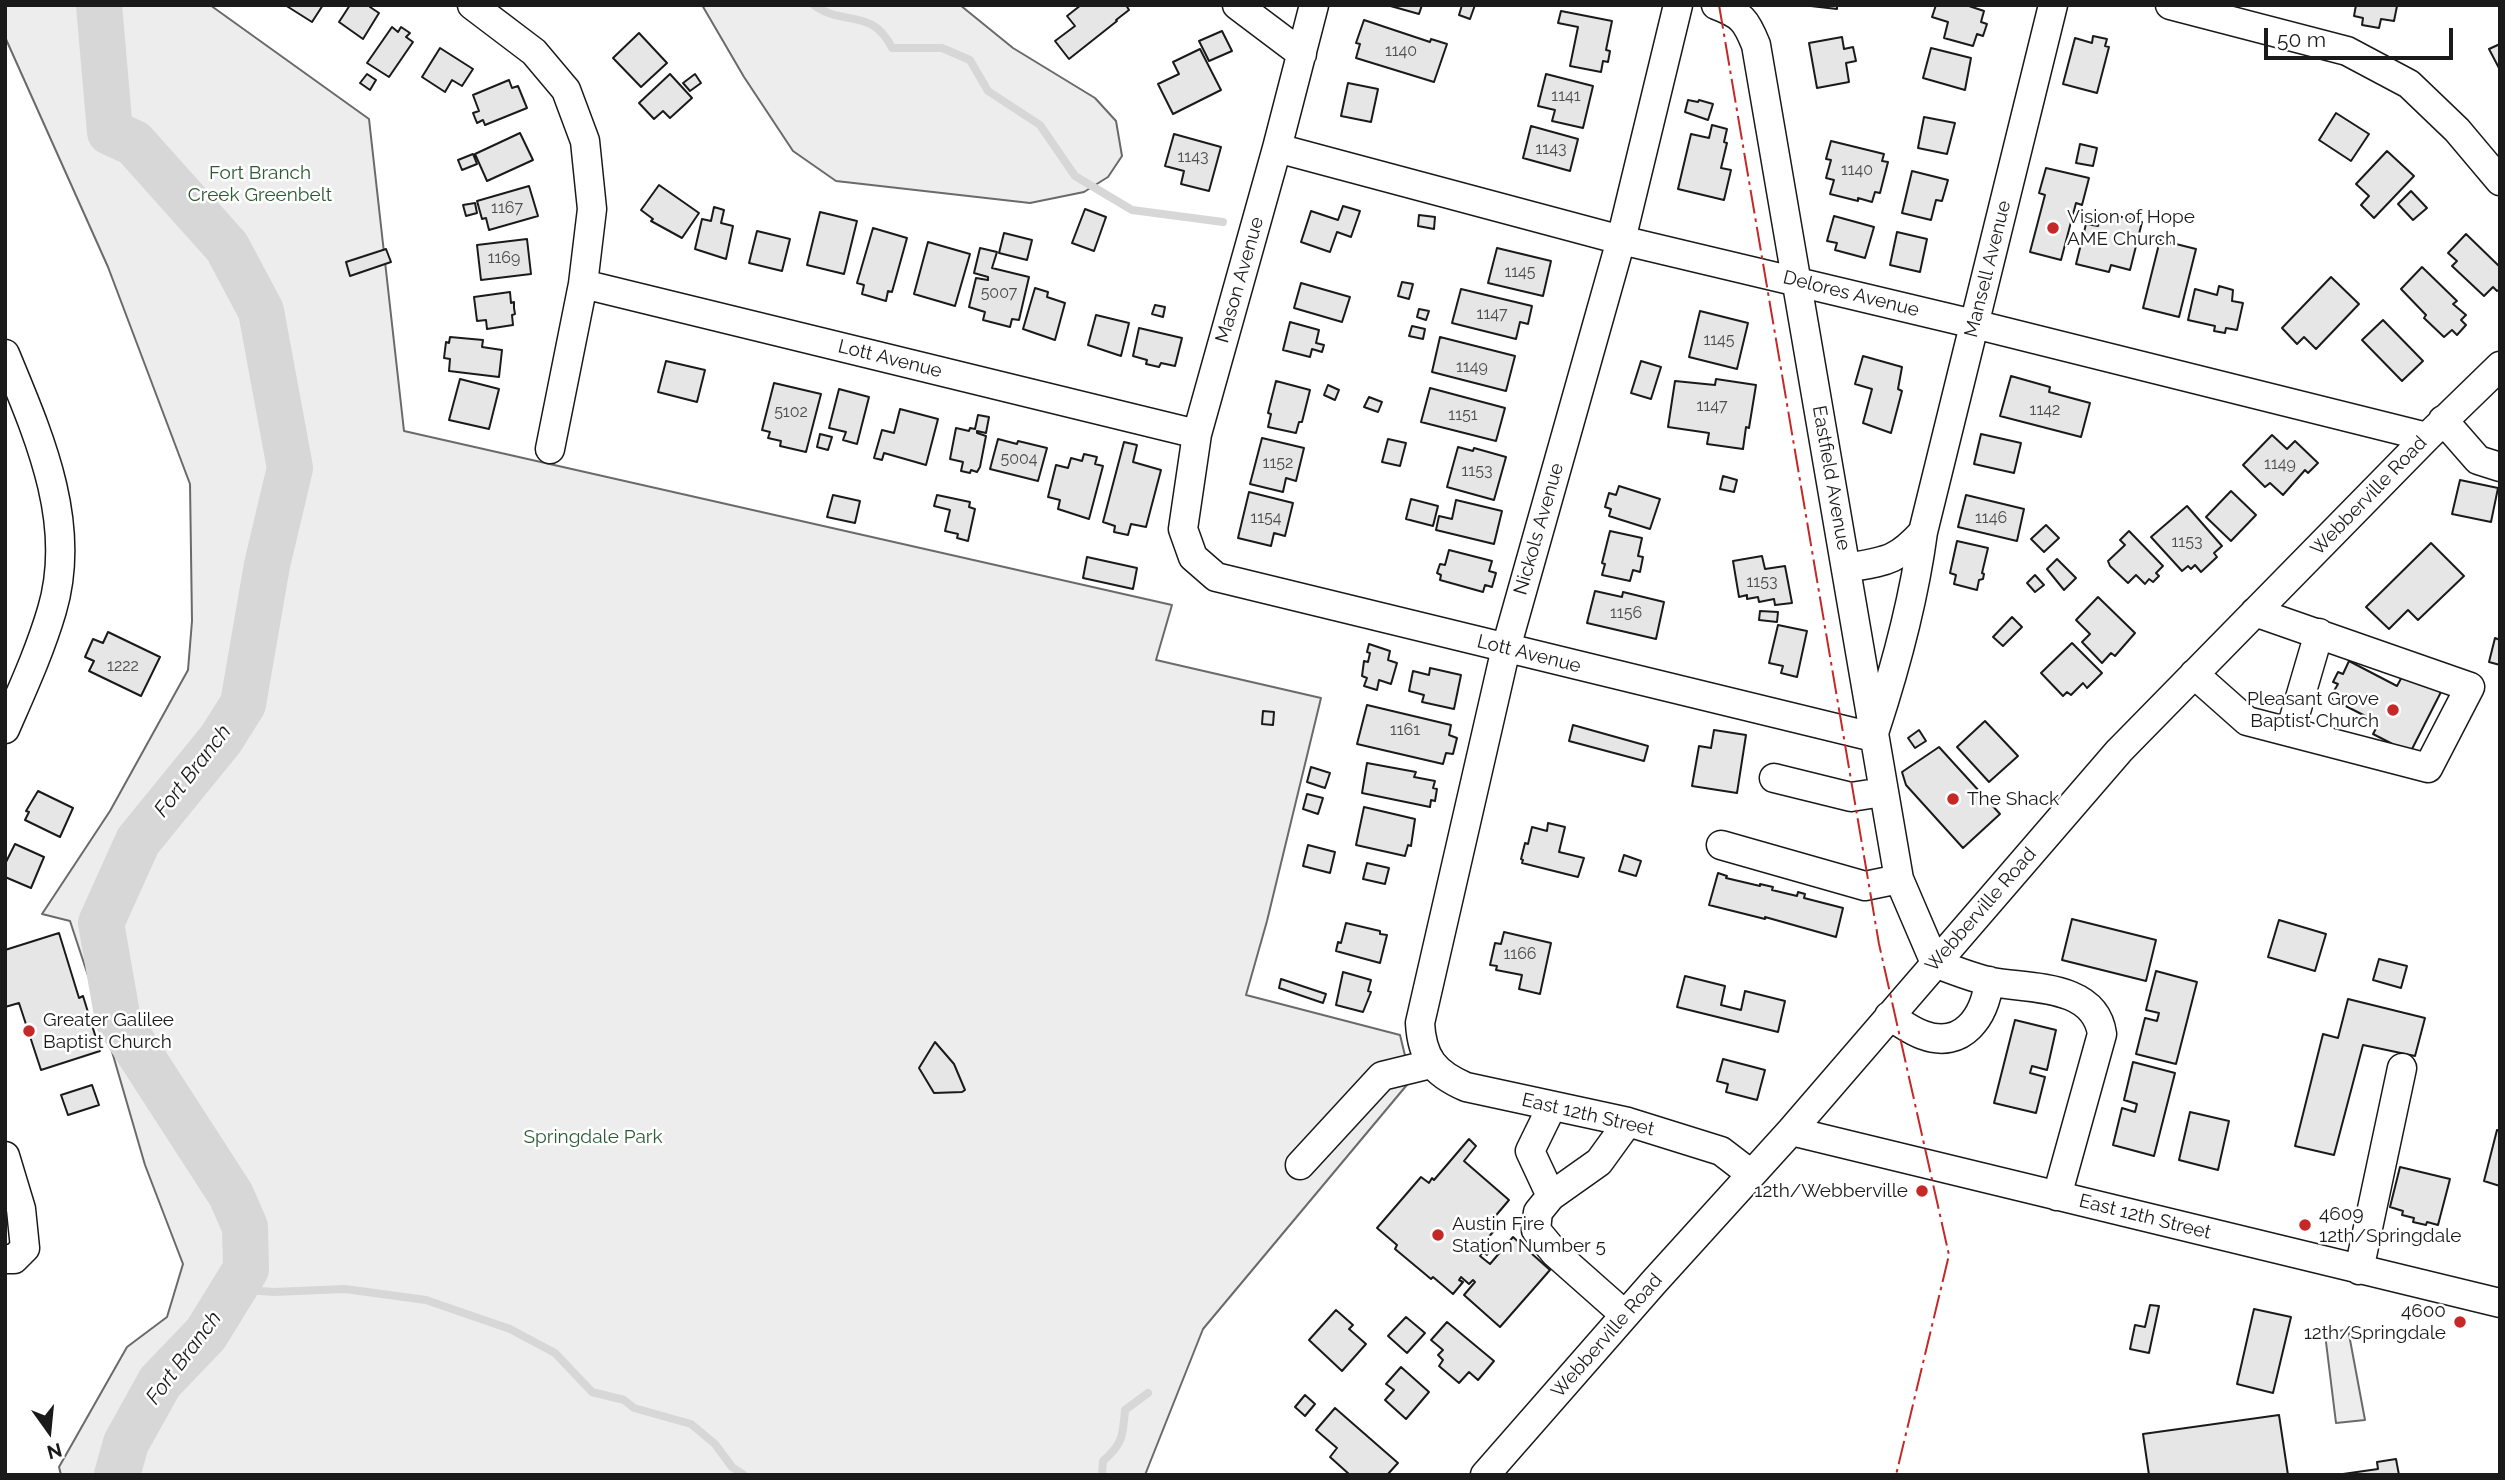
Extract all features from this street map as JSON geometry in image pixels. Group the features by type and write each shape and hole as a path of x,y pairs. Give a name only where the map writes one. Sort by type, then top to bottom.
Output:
{"street":[{"path":"472,5 534,52 566,90 585,141 592,209 583,284 550,449"},
{"path":"1237,5 1302,54"},
{"name":"Mason Avenue","path":"1193,557 1183,529 1197,434 1277,149 1314,5"},
{"name":"Nickols Avenue","path":"1429,1060 1421,1039 1420,1023 1506,648 1621,240 1678,5"},
{"name":"Eastfield Avenue","path":"1716,5 1738,14 1748,26 1756,46 1899,879 1934,963"},
{"name":"Mansell Avenue","path":"1873,737 1889,686 1915,579 1923,532 2053,5"},
{"path":"2170,5 2347,51 2409,84 2457,130 2500,181"},
{"name":"Delores Avenue","path":"1277,149 1621,240 1974,324 2435,428"},
{"name":"Lott Avenue","path":"583,284 1197,434"},
{"path":"5,354 42,446 59,515 60,546 52,609 5,729"},
{"name":"Webberville Road","path":"1485,1475 1791,1131 2119,751 2435,428 2500,366"},
{"path":"2435,428 2478,460 2500,467"},
{"path":"1846,568 1887,561 1905,552 1923,532"},
{"name":"Lott Avenue","path":"1193,557 1216,577 1873,737"},
{"path":"2194,674 2247,721 2428,768 2470,687 2255,612"},
{"path":"2290,732 2319,633"},
{"path":"1774,778 1851,797 1883,792"},
{"path":"1721,845 1865,886 1899,879"},
{"path":"1934,963 1989,981 2032,986 2066,994 2090,1007 2100,1020 2102,1034 2057,1196"},
{"path":"1889,1016 1922,1035 1947,1038 1961,1033 1976,1021 1987,999 1989,981"},
{"path":"1300,1165 1382,1076 1429,1060"},
{"name":"East 12th Street","path":"1429,1060 1448,1079 1466,1087 1628,1122 1721,1151 1751,1174"},
{"path":"2359,1270 2402,1068"},
{"path":"1551,1196 1530,1151 1552,1106"},
{"path":"1625,1315 1555,1254 1536,1230 1538,1212 1551,1196 1599,1162 1628,1122"},
{"name":"East 12th Street","path":"1791,1131 2500,1303"},
{"path":"5,1156 21,1209 24,1248 14,1259 5,1259"}],"shaded area":[{"path":"5,5 210,5 369,119 404,431 1172,605 1156,660 1321,698 1267,921 1246,995 1400,1035 1411,1080 1203,1329 1145,1475 61,1475 59,1467 127,1347 167,1317 183,1264 145,1165 104,1024 70,921 42,914 110,811 188,670 192,621 190,484 108,267 5,37"},
{"path":"702,5 960,5 1013,48 1095,98 1116,121 1122,156 1108,177 1084,192 1030,203 836,181 793,151 744,77"},
{"path":"2348,1329 2365,1420 2336,1423 2325,1334"}],"building":[{"path":"285,5 323,5 312,22"},
{"path":"350,5 372,5 370,7 379,13 363,39 339,22"},
{"path":"1081,5 1126,5 1129,10 1069,59 1055,41 1075,26 1067,16"},
{"path":"1387,5 1422,5 1419,14"},
{"path":"1462,5 1475,5 1470,19 1459,15"},
{"path":"1802,5 1837,5 1837,9"},
{"path":"1936,5 1966,5 1984,11 1981,22 1987,24 1983,36 1977,34 1973,46 1944,38 1948,22 1932,17"},
{"path":"2356,5 2397,6 2394,21 2381,19 2379,28 2362,25 2363,18 2354,16"},
{"path":"1561,11 1612,21 1606,50 1610,51 1608,62 1603,61 1601,72 1570,66 1578,27 1558,23"},
{"path":"1364,20 1430,42 1431,39 1447,44 1434,82 1356,58 1360,44 1356,43"},
{"path":"392,27 398,32 401,27 410,33 406,37 413,42 389,77 367,63"},
{"path":"1222,31 1232,51 1209,61 1199,41"},
{"path":"639,33 667,63 641,87 613,58"},
{"path":"2093,36 2107,39 2105,46 2109,47 2097,93 2063,84 2075,38 2092,43"},
{"path":"1842,37 1844,49 1853,47 1856,61 1846,63 1849,82 1817,88 1809,43"},
{"path":"2500,44 2500,70 2489,49"},
{"path":"440,48 473,69 462,86 452,80 445,92 422,77"},
{"path":"1931,48 1971,58 1965,90 1923,78"},
{"path":"1200,49 1221,90 1173,114 1158,84 1179,74 1173,62"},
{"path":"367,74 376,80 370,90 360,83"},
{"path":"670,74 692,98 670,118 663,111 654,119 639,103"},
{"path":"695,74 701,83 690,91 683,83"},
{"path":"1546,74 1593,86 1583,128 1552,121 1555,110 1538,106"},
{"path":"509,80 512,88 518,86 527,108 485,125 483,120 477,123 473,113 479,111 473,95"},
{"path":"1348,83 1378,89 1371,122 1341,116"},
{"path":"1688,100 1713,104 1708,120 1685,112"},
{"path":"2336,113 2369,134 2351,161 2319,140"},
{"path":"1924,117 1955,123 1947,154 1918,148"},
{"path":"1712,125 1727,129 1724,142 1727,143 1721,168 1731,170 1724,200 1678,189 1691,134 1709,138"},
{"path":"1531,126 1578,139 1570,171 1523,158"},
{"path":"520,133 533,160 487,181 475,154"},
{"path":"1174,134 1221,147 1209,191 1181,184 1184,171 1165,166"},
{"path":"1831,141 1884,154 1882,161 1888,162 1880,193 1875,192 1872,202 1830,194 1834,180 1826,178 1831,160 1826,159"},
{"path":"2080,144 2097,148 2093,166 2076,163"},
{"path":"2387,151 2414,176 2374,218 2361,205 2369,196 2356,184"},
{"path":"473,154 477,164 462,170 458,160"},
{"name":"Vision of Hope AME Church","path":"2046,168 2089,178 2082,205 2076,203 2061,260 2030,252 2045,195 2039,193"},
{"path":"1912,171 1948,180 1942,201 1936,200 1931,220 1902,213"},
{"path":"659,185 699,213 682,238 651,221 653,219 641,210"},
{"path":"529,186 538,216 489,230 486,218 482,219 477,201"},
{"path":"2411,191 2427,208 2413,220 2398,204"},
{"path":"475,203 477,213 466,216 463,205"},
{"path":"1343,206 1360,211 1351,237 1337,232 1330,252 1301,242 1311,211 1338,220"},
{"path":"714,207 724,210 721,223 733,226 726,259 695,249 702,219 711,221"},
{"path":"1085,209 1106,217 1094,251 1072,243"},
{"path":"820,212 857,221 844,274 807,265"},
{"path":"2102,212 2142,222 2130,270 2111,265 2109,272 2076,264 2086,224 2098,226"},
{"path":"1419,215 1435,217 1434,229 1418,226"},
{"path":"1834,216 1874,227 1865,258 1835,250 1837,243 1827,241"},
{"path":"873,228 907,238 892,292 888,291 886,301 862,294 864,285 857,283"},
{"path":"757,231 790,239 782,271 749,263"},
{"path":"1897,232 1927,239 1920,272 1890,265"},
{"path":"1004,233 1032,240 1027,260 999,253"},
{"path":"2466,234 2500,267 2500,289 2497,291 2493,287 2484,296 2452,266 2457,261 2448,253"},
{"path":"527,239 531,274 481,280 477,245"},
{"path":"2160,240 2196,249 2179,317 2143,308"},
{"path":"928,242 970,254 955,306 914,294"},
{"path":"980,248 997,252 992,268 1029,277 1019,320 1012,319 1010,327 983,320 985,312 969,307 976,278 988,280 988,277 974,273"},
{"path":"1497,248 1551,261 1543,296 1488,283"},
{"path":"386,249 391,262 350,276 346,262"},
{"path":"2422,267 2457,301 2453,304 2466,315 2461,320 2466,325 2457,335 2452,330 2444,337 2424,318 2426,315 2401,289"},
{"path":"2331,277 2359,304 2316,349 2304,337 2297,344 2282,328"},
{"path":"1402,282 1413,284 1409,299 1398,296"},
{"path":"1301,283 1350,297 1342,322 1294,308"},
{"path":"2219,286 2233,290 2232,301 2243,303 2237,330 2226,328 2225,333 2214,331 2215,326 2188,320 2195,289 2217,295"},
{"path":"1035,288 1048,292 1047,297 1065,303 1055,340 1023,329"},
{"path":"1461,289 1532,306 1528,324 1520,322 1516,339 1452,323"},
{"path":"510,292 511,303 514,302 513,325 487,329 486,320 477,321 474,297"},
{"path":"1155,305 1165,307 1163,317 1152,314"},
{"path":"1419,309 1429,311 1426,320 1417,317"},
{"path":"1700,311 1748,323 1737,369 1689,357"},
{"path":"1096,315 1129,323 1121,356 1088,345"},
{"path":"2383,320 2423,361 2402,381 2362,340"},
{"path":"1290,322 1319,330 1316,343 1324,345 1322,352 1312,349 1310,357 1283,350"},
{"path":"1412,326 1425,329 1423,339 1409,336"},
{"path":"1139,328 1182,338 1175,366 1146,364 1147,360 1133,356"},
{"path":"450,337 483,340 482,347 502,350 499,377 449,371 450,359 444,358 446,342 449,343"},
{"path":"1440,337 1515,356 1506,391 1432,372"},
{"path":"1863,356 1902,367 1898,389 1902,391 1891,433 1863,423 1872,389 1855,384"},
{"path":"666,361 705,370 697,402 658,392"},
{"path":"1641,361 1661,367 1651,399 1631,393"},
{"path":"2011,376 2050,387 2049,392 2090,403 2081,437 2000,416"},
{"path":"460,379 499,389 489,429 449,420"},
{"path":"1716,379 1756,385 1743,449 1707,444 1709,433 1668,427 1675,381 1715,385"},
{"path":"1276,381 1310,390 1302,422 1299,422 1296,433 1268,427 1271,414 1268,413"},
{"path":"774,383 821,394 806,452 780,446 781,441 768,438 770,432 762,430"},
{"path":"1328,385 1339,390 1335,400 1324,395"},
{"path":"1430,388 1505,408 1496,441 1421,422"},
{"path":"839,389 869,397 857,444 843,440 846,432 829,428"},
{"path":"1369,397 1382,402 1378,412 1364,407"},
{"path":"900,409 938,419 926,465 884,453 882,460 874,458 882,430 894,433"},
{"path":"978,415 989,417 986,433 977,431 986,436 980,467 977,472 971,470 970,473 961,471 963,462 950,459 956,428 969,431 970,428 975,429"},
{"path":"820,434 832,437 828,450 817,447"},
{"path":"1981,434 2021,443 2014,473 1974,464"},
{"path":"2272,435 2287,449 2295,441 2318,463 2308,473 2305,470 2283,495 2270,483 2265,487 2243,465"},
{"path":"1262,438 1304,448 1296,481 1286,478 1283,492 1250,484"},
{"path":"998,439 1047,448 1038,481 990,469"},
{"path":"1388,439 1406,443 1400,466 1382,462"},
{"path":"1124,442 1137,445 1133,462 1161,470 1146,527 1131,524 1128,535 1114,532 1115,526 1103,522"},
{"path":"1458,447 1473,451 1474,448 1506,457 1494,500 1447,487"},
{"path":"1084,454 1097,457 1095,464 1103,466 1089,519 1058,509 1060,500 1048,497 1056,465 1068,468 1071,458 1082,461"},
{"path":"1723,476 1737,480 1734,492 1720,489"},
{"path":"2460,480 2498,488 2491,522 2452,514"},
{"path":"1619,486 1660,499 1650,529 1609,516 1611,509 1605,507 1609,493 1616,495"},
{"path":"2231,491 2256,515 2231,541 2206,517"},
{"path":"1249,492 1293,503 1285,536 1274,533 1271,546 1238,538"},
{"path":"833,495 860,501 855,523 827,517"},
{"path":"937,495 970,502 969,507 975,509 968,541 957,538 958,534 945,531 950,510 934,506"},
{"path":"1966,495 2024,509 2017,541 1958,527"},
{"path":"1411,499 1438,506 1433,526 1406,519"},
{"path":"1456,500 1502,511 1494,544 1436,530 1439,516 1452,519"},
{"path":"2187,506 2222,546 2214,553 2217,557 2201,572 2195,565 2182,571 2151,537"},
{"path":"2046,525 2059,538 2044,552 2031,539"},
{"path":"1610,531 1642,538 1638,556 1643,557 1640,572 1633,570 1630,581 1602,575 1605,564 1602,563"},
{"path":"2129,531 2163,566 2156,573 2159,576 2153,582 2149,579 2145,584 2136,575 2128,583 2110,566 2108,561 2125,545 2120,540"},
{"path":"1957,541 1988,548 1983,579 1979,580 1977,590 1954,584 1956,575 1950,573"},
{"path":"2431,543 2464,576 2418,620 2408,610 2389,629 2366,607"},
{"path":"1449,550 1492,561 1489,571 1496,573 1492,587 1485,585 1483,592 1440,580 1441,575 1437,573 1440,564 1445,565"},
{"path":"1762,556 1765,569 1785,566 1792,603 1775,605 1774,599 1759,602 1758,597 1739,597 1733,561"},
{"path":"1087,557 1137,568 1133,589 1083,578"},
{"path":"2057,559 2076,578 2064,590 2047,569"},
{"path":"2035,575 2044,585 2035,592 2027,583"},
{"path":"1595,591 1622,597 1623,592 1664,602 1656,639 1587,623"},
{"path":"2098,597 2135,633 2115,656 2111,653 2102,663 2082,642 2090,634 2076,620"},
{"path":"1760,611 1778,612 1777,622 1759,620"},
{"path":"2012,617 2022,627 2003,646 1993,637"},
{"path":"1778,625 1807,631 1797,677 1781,673 1783,666 1769,663"},
{"path":"108,632 160,657 141,696 89,671 94,661 85,657 93,639 103,643"},
{"path":"2495,638 2500,640 2500,665 2489,662"},
{"path":"2072,643 2102,673 2087,688 2083,683 2071,695 2067,692 2063,696 2041,673"},
{"path":"1369,644 1390,651 1388,660 1397,663 1391,684 1379,680 1377,690 1364,686 1367,678 1362,676 1364,661 1368,662 1370,653 1367,652"},
{"name":"Pleasant Grove Baptist Church","path":"2349,661 2397,686 2404,673 2441,692 2410,753 2373,734 2379,723 2330,698 2338,684 2333,682 2338,672 2343,674"},
{"path":"1430,668 1461,675 1454,709 1422,702 1424,695 1409,691 1413,671 1429,675"},
{"path":"1367,705 1451,725 1449,735 1457,738 1453,754 1446,753 1443,764 1357,744"},
{"path":"1263,711 1274,712 1273,725 1262,724"},
{"path":"1985,721 2018,756 1989,782 1957,747"},
{"path":"1573,725 1648,746 1644,761 1569,741"},
{"path":"1714,730 1746,735 1737,793 1692,786 1699,746 1711,748"},
{"path":"1919,730 1926,741 1915,748 1908,738"},
{"name":"The Shack","path":"1939,747 2000,814 1963,848 1906,785 1902,772"},
{"path":"1367,763 1416,772 1414,777 1435,781 1435,801 1431,800 1430,807 1362,793"},
{"path":"1311,767 1330,773 1325,788 1307,782"},
{"path":"38,791 73,808 60,837 25,820 29,812 26,811"},
{"path":"1307,794 1323,798 1318,814 1303,809"},
{"path":"1364,807 1415,819 1411,846 1408,845 1405,856 1356,845"},
{"path":"1548,823 1565,827 1559,852 1584,858 1578,877 1522,863 1525,843 1528,844 1532,827 1547,831"},
{"path":"15,844 44,857 31,888 5,877 5,864"},
{"path":"1308,845 1335,852 1330,873 1303,866"},
{"path":"1624,855 1641,861 1636,876 1619,871"},
{"path":"1367,863 1389,868 1385,884 1363,879"},
{"path":"1718,873 1727,876 1726,878 1773,887 1772,890 1797,896 1798,892 1805,894 1804,898 1843,908 1836,937 1709,905"},
{"path":"2072,919 2156,940 2146,981 2062,960"},
{"path":"2279,920 2326,934 2315,971 2268,957"},
{"path":"1346,923 1387,935 1380,963 1336,951"},
{"path":"1504,932 1551,943 1540,994 1519,989 1522,975 1496,970 1497,966 1490,965 1495,943 1501,944"},
{"path":"59,933 79,998 83,996 100,1051 41,1070 19,1003 5,1007 5,950"},
{"path":"2379,959 2407,966 2401,988 2373,980"},
{"path":"2156,971 2197,982 2176,1064 2136,1054 2145,1018 2157,1021 2159,1013 2146,1010"},
{"path":"1343,972 1371,980 1368,991 1371,992 1363,1012 1336,1005"},
{"path":"1685,976 1725,986 1721,1005 1741,1010 1745,991 1785,1001 1778,1032 1677,1007"},
{"path":"1281,979 1326,994 1323,1003 1279,988"},
{"path":"2348,999 2425,1018 2415,1056 2363,1045 2334,1155 2295,1146 2323,1034 2338,1038"},
{"path":"2015,1020 2056,1030 2047,1070 2032,1066 2030,1073 2045,1077 2036,1113 1994,1103"},
{"path":"935,1042 954,1064 965,1090 962,1092 934,1093 919,1068"},
{"path":"1723,1059 1765,1070 1757,1100 1726,1092 1728,1084 1717,1081"},
{"path":"2133,1062 2175,1073 2154,1156 2113,1145 2122,1108 2135,1112 2137,1104 2124,1100"},
{"path":"92,1085 99,1105 68,1115 61,1095"},
{"path":"2190,1112 2229,1121 2218,1170 2179,1160"},
{"path":"2497,1130 2500,1131 2500,1186 2484,1181"},
{"name":"Austin Fire Station Number 5","path":"1469,1139 1476,1146 1464,1161 1509,1200 1487,1226 1493,1232 1487,1239 1494,1245 1487,1255 1483,1252 1480,1256 1490,1264 1513,1237 1550,1270 1500,1327 1464,1295 1475,1282 1473,1280 1469,1284 1461,1277 1459,1280 1463,1282 1453,1294 1395,1249 1397,1245 1377,1228 1421,1177 1429,1183 1432,1178 1434,1180"},
{"path":"2400,1167 2450,1179 2438,1225 2413,1222 2414,1218 2402,1215 2403,1211 2390,1207"},
{"path":"2150,1305 2159,1306 2149,1353 2130,1349 2135,1325 2145,1327"},
{"path":"2254,1309 2291,1317 2273,1393 2237,1384"},
{"path":"1336,1310 1353,1325 1349,1329 1366,1344 1342,1371 1309,1340"},
{"path":"1406,1317 1425,1333 1407,1353 1388,1336"},
{"path":"1447,1322 1494,1361 1478,1380 1469,1372 1459,1383 1439,1366 1443,1360 1438,1355 1443,1350 1431,1340"},
{"path":"1401,1367 1429,1392 1406,1419 1385,1400 1394,1390 1386,1384"},
{"path":"1305,1395 1315,1404 1305,1416 1295,1407"},
{"path":"1335,1408 1398,1463 1387,1475 1350,1475 1330,1457 1337,1448 1316,1430"},
{"path":"2279,1415 2288,1475 2149,1475 2143,1434"},
{"path":"2396,1459 2399,1475 2336,1475 2378,1469 2377,1462"}],"waterway":[{"name":"Fort Branch","path":"99,5 110,132 134,143 227,247 261,311 290,468 267,565 243,704 221,739 138,841 101,923 118,1020 231,1195 245,1227 246,1269 206,1334 160,1382 126,1443 117,1475"},
{"path":"814,5 836,15 866,22 884,35 892,48 942,48 970,60 988,91 1040,125 1075,176 1132,210 1223,222"},
{"path":"233,1289 274,1292 345,1289 426,1300 510,1329 555,1353 592,1392 624,1400 634,1408 691,1424 715,1444 732,1467 744,1475"},
{"path":"1102,1475 1103,1461 1121,1438 1125,1410 1148,1393"}],"power":[{"path":"1719,5 1879,944 1949,1255 1896,1475"}],"place":[{"name":"Vision of Hope AME Church","path":"2053,228"},
{"name":"Pleasant Grove Baptist Church","path":"2393,710"},
{"name":"The Shack","path":"1953,799"},
{"name":"Greater Galilee Baptist Church","path":"29,1031"},
{"name":"12th/Webberville","path":"1922,1191"},
{"name":"4609 12th/Springdale","path":"2305,1225"},
{"name":"Austin Fire Station Number 5","path":"1438,1235"},
{"name":"4600 12th/Springdale","path":"2460,1322"}],"park label":[{"name":"Fort Branch Creek Greenbelt","path":"260,184"},
{"name":"Springdale Park","path":"593,1137"}]}
